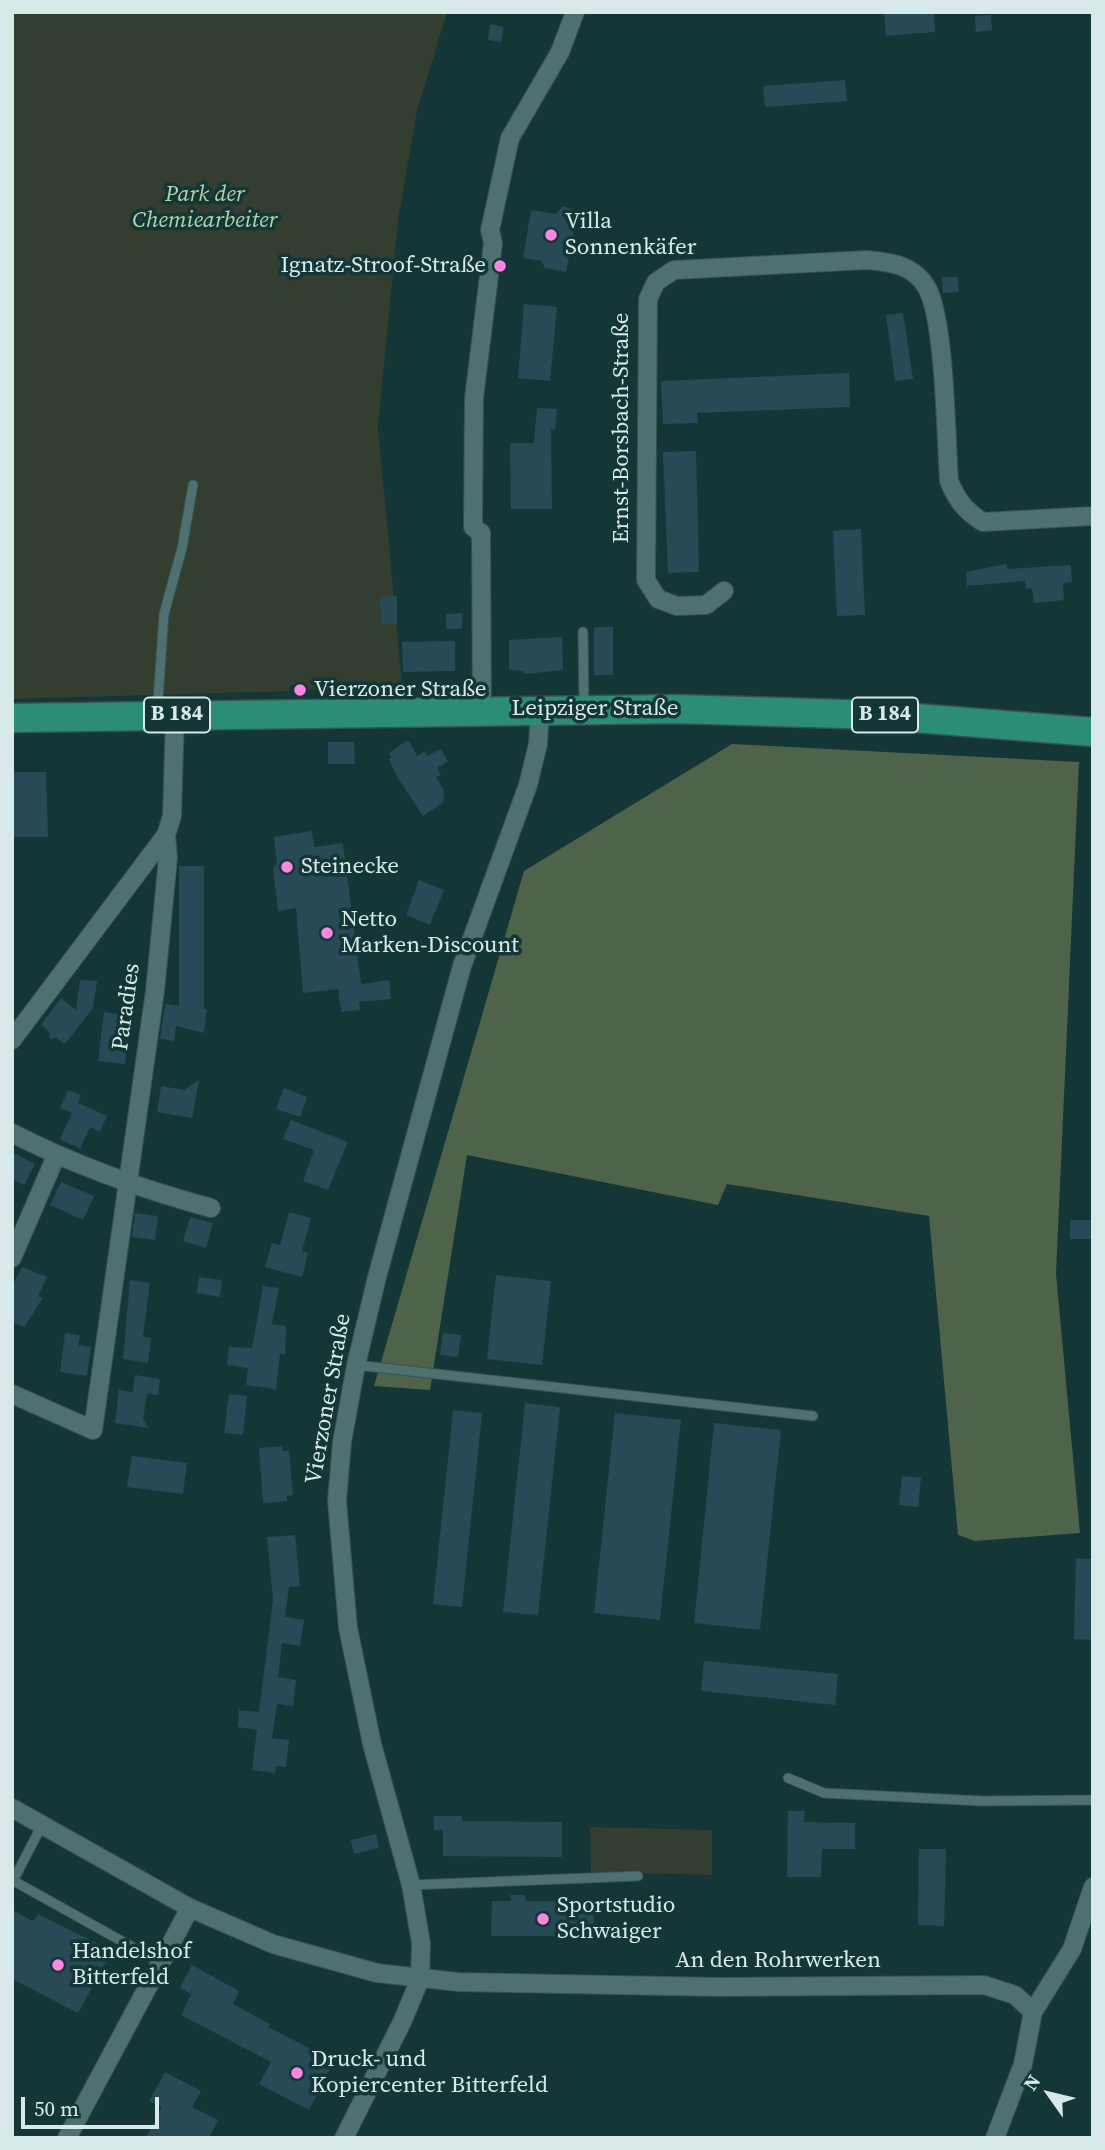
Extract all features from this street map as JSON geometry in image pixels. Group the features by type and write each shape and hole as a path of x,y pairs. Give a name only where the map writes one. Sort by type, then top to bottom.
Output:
{"main road":[{"name":"Leipziger Straße","path":"12,718 584,709 877,715 1093,732"}],"street":[{"path":"482,710 481,533 473,527 474,398 493,243 490,230 510,138 560,52 575,12"},
{"name":"Ernst-Borsbach-Straße","path":"724,591 706,605 677,606 658,599 646,580 648,299 656,282 674,270 867,260 897,262 913,272 927,288 936,315 949,481 956,497 968,513 982,522 1093,516"},
{"name":"Vierzoner Straße","path":"344,2138 402,2022 420,1979 422,1942 411,1885 372,1744 348,1628 340,1566 337,1501 342,1442 356,1365 462,967 527,785 538,744 540,709"},
{"name":"Paradies","path":"12,1040 166,835 172,816 166,715"},
{"name":"Paradies","path":"12,1394 93,1430 155,991 168,858 166,835"},
{"path":"12,1133 57,1156 126,1184 211,1208"},
{"path":"12,1258 57,1156"},
{"name":"An den Rohrwerken","path":"12,1808 190,1908 273,1944 377,1973 420,1979 719,1987 985,1985 1015,1995 1033,2012"},
{"path":"995,2138 1023,2064 1033,2012 1072,1949 1093,1888"},
{"path":"67,2138 190,1908"}],"lane":[{"path":"166,715 164,614 182,548 193,485"},
{"path":"583,632 584,709"},
{"path":"356,1365 814,1416"},
{"path":"788,1778 824,1793 982,1801 1093,1800"},
{"path":"42,1825 12,1880 161,1963"},
{"path":"411,1885 638,1876"}],"green space":[{"name":"Park der Chemiearbeiter","path":"12,12 447,12 417,111 398,220 378,427 402,685 301,690 300,685 290,685 290,691 12,699"},
{"path":"732,744 1079,762 1056,1274 1080,1533 975,1541 958,1535 929,1216 727,1184 718,1205 467,1155 430,1390 374,1386 524,871"},
{"path":"590,1827 712,1830 712,1875 591,1872"}],"building":[{"path":"884,12 934,12 935,32 886,36"},
{"path":"991,15 992,30 976,32 975,16"},
{"path":"490,24 504,27 501,42 488,40"},
{"path":"845,80 847,101 765,107 763,86"},
{"name":"Villa Sonnenkäfer","path":"563,206 576,210 573,232 575,246 570,251 566,272 545,268 541,261 523,258 531,210 556,214"},
{"path":"942,277 958,277 959,292 943,293"},
{"path":"524,304 557,307 550,381 518,378"},
{"path":"903,313 913,379 895,381 886,315"},
{"path":"849,373 850,407 697,413 698,423 663,424 661,381"},
{"path":"537,408 557,409 555,430 551,430 552,509 511,509 510,443 534,443"},
{"path":"696,451 699,572 668,573 663,452"},
{"path":"861,529 865,615 837,616 833,531"},
{"path":"1006,564 1007,569 1071,565 1072,582 1063,583 1064,600 1034,603 1032,588 1026,589 1025,581 967,586 966,572"},
{"path":"397,596 397,624 382,624 379,597"},
{"path":"462,613 462,629 446,629 446,614"},
{"path":"594,627 613,627 613,675 594,675"},
{"path":"562,637 563,670 524,674 524,671 509,670 509,640"},
{"path":"455,641 455,671 403,672 402,642"},
{"path":"409,741 417,756 425,751 427,756 441,749 448,762 437,768 441,775 436,777 443,789 444,802 423,816 396,775 389,759 392,757 389,753"},
{"path":"328,742 354,742 355,764 328,764"},
{"path":"12,772 46,772 48,837 12,837"},
{"name":"Netto Marken-Discount","path":"312,831 314,847 343,843 361,984 389,980 391,999 359,1002 360,1010 341,1012 338,989 303,993 296,908 278,911 273,868 277,863 274,837"},
{"path":"179,866 204,866 204,1009 207,1009 204,1033 176,1026 174,1041 160,1039 165,1004 179,1006"},
{"path":"419,880 444,890 430,925 406,915"},
{"path":"80,980 97,981 93,1008 65,1044 56,1038 50,1039 49,1032 41,1025 61,998 76,1010"},
{"path":"104,1012 131,1016 125,1064 98,1061"},
{"path":"199,1080 192,1118 157,1112 161,1086 184,1090"},
{"path":"284,1088 307,1097 300,1117 276,1109"},
{"path":"68,1090 81,1095 78,1103 107,1116 100,1132 90,1127 80,1149 60,1139 72,1113 60,1108"},
{"path":"291,1120 348,1142 328,1190 303,1181 314,1150 283,1139"},
{"path":"12,1152 35,1164 24,1185 12,1179"},
{"path":"61,1182 94,1196 83,1220 50,1205"},
{"path":"289,1212 311,1218 302,1251 308,1253 302,1277 265,1267 272,1243 280,1245"},
{"path":"135,1213 158,1216 155,1240 132,1237"},
{"path":"190,1217 213,1223 206,1248 183,1241"},
{"path":"1070,1220 1093,1220 1093,1239 1070,1239"},
{"path":"22,1267 47,1277 38,1296 43,1298 24,1327 12,1322 12,1287"},
{"path":"496,1275 551,1281 542,1365 487,1359"},
{"path":"199,1277 222,1280 220,1297 197,1293"},
{"path":"130,1280 150,1283 143,1336 151,1338 148,1363 123,1359"},
{"path":"263,1286 279,1288 272,1324 286,1326 285,1354 280,1354 276,1389 246,1385 248,1368 227,1365 229,1347 252,1348"},
{"path":"65,1333 80,1335 78,1345 91,1347 87,1376 60,1372"},
{"path":"443,1333 461,1335 458,1357 440,1355"},
{"path":"135,1375 160,1379 158,1395 147,1394 143,1420 149,1428 115,1423 119,1390 133,1392"},
{"path":"229,1394 247,1396 243,1435 224,1433"},
{"path":"525,1403 560,1407 538,1615 503,1612"},
{"path":"453,1410 482,1413 462,1607 433,1604"},
{"path":"615,1413 681,1420 660,1620 594,1613"},
{"path":"714,1423 781,1430 760,1630 694,1623"},
{"path":"282,1446 283,1451 289,1451 293,1495 287,1496 287,1501 263,1503 259,1448"},
{"path":"132,1456 187,1463 183,1494 127,1487"},
{"path":"902,1476 921,1478 918,1507 899,1505"},
{"path":"295,1535 300,1586 289,1587 285,1617 304,1620 300,1646 282,1643 278,1677 296,1680 293,1706 277,1704 272,1738 289,1740 286,1767 276,1766 275,1773 252,1770 257,1730 238,1727 239,1710 259,1712 273,1600 267,1537"},
{"path":"1076,1558 1093,1559 1093,1640 1074,1639"},
{"path":"704,1661 838,1674 835,1705 701,1691"},
{"path":"788,1811 805,1811 804,1822 855,1823 855,1849 822,1849 821,1877 787,1877"},
{"path":"434,1816 462,1816 462,1821 562,1822 562,1857 443,1856 443,1830 434,1830"},
{"path":"376,1834 379,1848 354,1854 351,1840"},
{"path":"919,1849 946,1849 944,1926 918,1925"},
{"name":"Sportstudio Schwaiger","path":"510,1895 525,1895 526,1901 594,1902 594,1936 491,1936 492,1901 511,1901"},
{"name":"Handelshof Bitterfeld","path":"12,1910 33,1921 38,1914 112,1951 78,2013 12,1979"},
{"path":"192,1965 239,1991 233,2004 270,2024 268,2027 334,2061 309,2110 259,2084 271,2062 181,2015 191,1994 180,1988"},
{"path":"165,2072 201,2091 192,2107 218,2120 209,2138 146,2138 162,2107 149,2101"}],"place":[{"name":"Villa Sonnenkäfer","path":"551,235"},
{"name":"Ignatz-Stroof-Straße","path":"500,266"},
{"name":"Vierzoner Straße","path":"300,690"},
{"name":"Steinecke","path":"287,867"},
{"name":"Netto Marken-Discount","path":"327,933"},
{"name":"Sportstudio Schwaiger","path":"543,1919"},
{"name":"Handelshof Bitterfeld","path":"58,1965"},
{"name":"Druck- und Kopiercenter Bitterfeld","path":"297,2073"}]}
